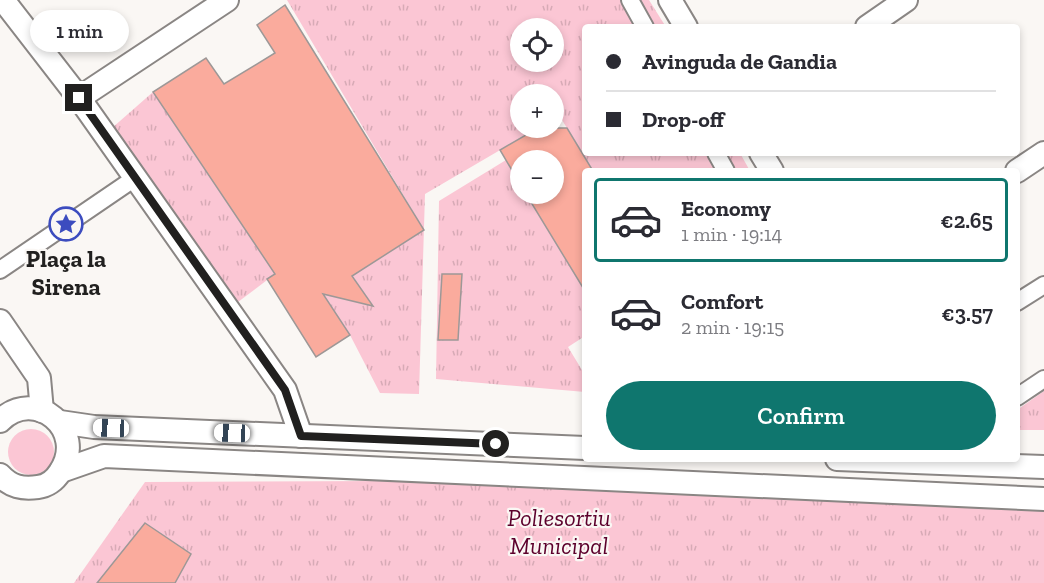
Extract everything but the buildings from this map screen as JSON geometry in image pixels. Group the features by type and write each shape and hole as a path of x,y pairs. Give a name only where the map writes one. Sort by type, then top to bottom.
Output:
{"street":[{"path":"3,0 79,98 285,390 301,436"},
{"path":"79,98 227,0"},
{"path":"630,0 643,24"},
{"path":"670,0 684,24"},
{"path":"871,24 906,0"},
{"path":"1020,169 1044,153"},
{"path":"0,270 135,178"},
{"path":"1020,300 1044,285"},
{"path":"0,321 39,378 51,416 67,434 69,449 67,463 56,479 43,487 24,489 8,483 0,475"},
{"path":"1020,395 1044,379"},
{"path":"1,419 16,411 51,416 94,427 582,448"},
{"path":"61,471 104,456 1044,499"},
{"path":"955,462 1044,467"}],"green space":[{"path":"287,0 649,0 664,24 582,24 582,153 564,123 564,84 510,84 510,138 521,138 425,194 424,230"},
{"path":"153,92 275,274 238,302 112,128"},
{"path":"584,156 742,156 748,168 591,168"},
{"path":"506,160 510,167 510,204 532,204 582,286 582,338 568,347 582,370 582,392 436,379 439,201"},
{"path":"424,230 419,394 380,393 350,335 323,294 373,306 352,275"},
{"path":"1044,391 1044,430 1020,430 1020,408"},
{"path":"31,429 47,436 54,452 47,468 31,475 15,468 8,452 15,436"},
{"name":"Poliesortiu Municipal","path":"626,480 1044,499 1044,583 74,583 145,482"}],"place":[{"name":"Plaça la Sirena","path":"66,224"}],"route":[{"path":"79,98 285,390 301,436 496,444"}]}
